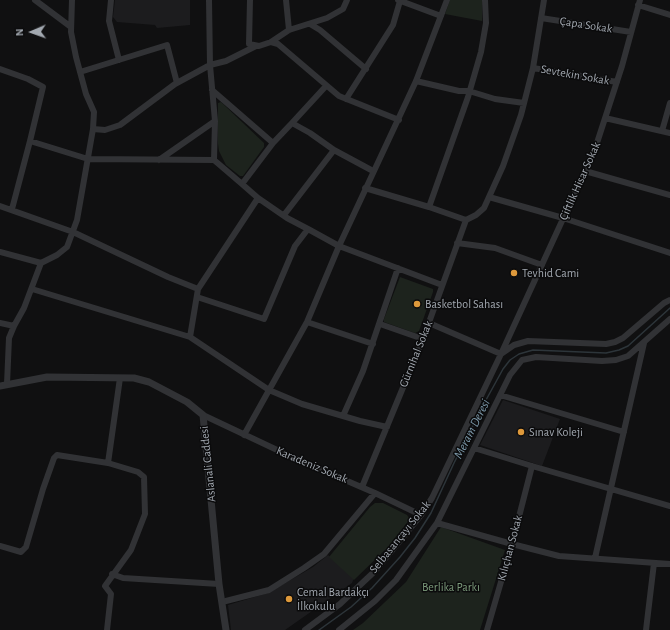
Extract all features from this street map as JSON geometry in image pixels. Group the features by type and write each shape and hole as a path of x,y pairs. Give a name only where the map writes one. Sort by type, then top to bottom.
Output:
{"street":[{"path":"35,0 71,27"},
{"path":"0,252 41,263 57,255 67,246 77,220 94,129 94,112 86,94 76,57 71,27 72,0"},
{"path":"111,0 109,21 119,60"},
{"path":"209,0 210,65 215,121 214,160"},
{"path":"250,0 249,44 256,46"},
{"path":"286,0 289,30"},
{"path":"94,129 105,130 120,125 177,83 210,65 226,62 256,46 271,42 289,30 327,18 343,9 346,0"},
{"path":"346,99 393,25 399,0 441,16"},
{"path":"244,435 307,322 365,188 399,120 416,81 447,0"},
{"path":"429,207 481,52 486,22 485,0"},
{"path":"365,188 429,207 466,220 476,215 484,208 503,166 524,103 533,68 544,0"},
{"path":"639,3 670,15"},
{"name":"Çiftlik Hisar Sokak","path":"501,354 595,149 617,82 639,3"},
{"name":"Çapa Sokak","path":"541,18 631,32"},
{"path":"310,24 320,30 366,69"},
{"path":"271,42 278,44 339,96 399,120"},
{"path":"80,72 167,45 177,83"},
{"name":"Sevtekin Sokak","path":"533,68 617,82"},
{"path":"0,69 28,79 43,87 12,209"},
{"path":"416,81 459,91 469,91 495,99 524,103"},
{"path":"242,184 272,143 326,86"},
{"path":"212,90 272,143"},
{"path":"662,131 670,102"},
{"path":"605,118 670,133"},
{"path":"159,160 215,121"},
{"path":"292,123 310,133 334,150 373,171"},
{"path":"30,141 88,159 214,160 258,198 284,215 339,246 442,285"},
{"path":"284,215 334,150"},
{"path":"585,171 670,195"},
{"path":"489,197 564,218 670,253"},
{"path":"190,337 198,289 258,198"},
{"path":"0,206 12,209 73,232 168,277 198,289"},
{"name":"Gürnihal Sokak","path":"362,487 423,339 466,220"},
{"path":"197,297 264,319 295,246 308,229"},
{"path":"457,243 495,248 542,265"},
{"path":"3,385 9,338 24,308 41,263"},
{"path":"343,416 363,371 398,268"},
{"path":"32,289 190,337 269,390 302,404 387,427"},
{"path":"429,323 501,354 514,345 528,341 606,344 623,338 664,303 670,300"},
{"path":"339,630 375,601 396,580 437,523 510,375 522,360 536,356 602,361 616,360 628,356 670,319"},
{"path":"307,322 373,344"},
{"path":"0,323 14,326"},
{"path":"380,324 423,339"},
{"path":"595,558 644,343"},
{"name":"Selbasançayı Sokak","path":"305,630 340,604 375,571 422,515 432,498 501,354"},
{"name":"Aslanali Caddesi","path":"3,385 47,377 134,378 149,382 187,402 203,415 226,630"},
{"path":"108,464 120,378"},
{"path":"500,395 624,432"},
{"name":"Karadeniz Sokak","path":"203,415 244,435 375,492 422,515"},
{"path":"474,448 670,506"},
{"path":"0,546 21,552 26,547 43,489 54,458 57,455 108,464 138,472 144,477 145,514 131,550 112,574 105,586 111,594 107,630"},
{"name":"Kılıçhan Sokak","path":"487,630 512,544 532,466"},
{"path":"222,602 269,590 324,554 375,492"},
{"path":"437,523 559,556 670,564"},
{"path":"646,630 654,563"},
{"path":"112,574 123,578 220,584"}],"shaded area":[{"path":"115,0 190,0 190,25 157,28 155,25 117,22 113,17"},
{"name":"Sınav Koleji","path":"503,400 560,419 542,466 480,445"},
{"name":"Cemal Bardakçı İlkokulu","path":"328,555 354,578 352,583 285,630 231,630 228,605 268,593 313,567"}],"green space":[{"path":"450,0 482,0 482,21 445,14"},
{"path":"221,102 264,143 264,147 243,176 240,176 226,165 219,151 218,103"},
{"path":"400,277 433,289 419,331 415,333 384,322"},
{"path":"375,503 383,503 407,515 410,519 387,548 354,580 329,557 370,507"},
{"name":"Berlika Parkı","path":"441,527 505,550 480,630 353,630 363,623 406,582"}],"waterway":[{"name":"Meram Deresi","path":"319,630 351,607 372,588 415,538 431,513 454,463 486,400 503,369 510,360 519,354 533,350 606,353 619,350 628,346 670,308"}],"place":[{"name":"Tevhid Cami","path":"514,273"},
{"name":"Basketbol Sahası","path":"417,304"},
{"name":"Sınav Koleji","path":"521,432"},
{"name":"Cemal Bardakçı İlkokulu","path":"289,599"}]}
